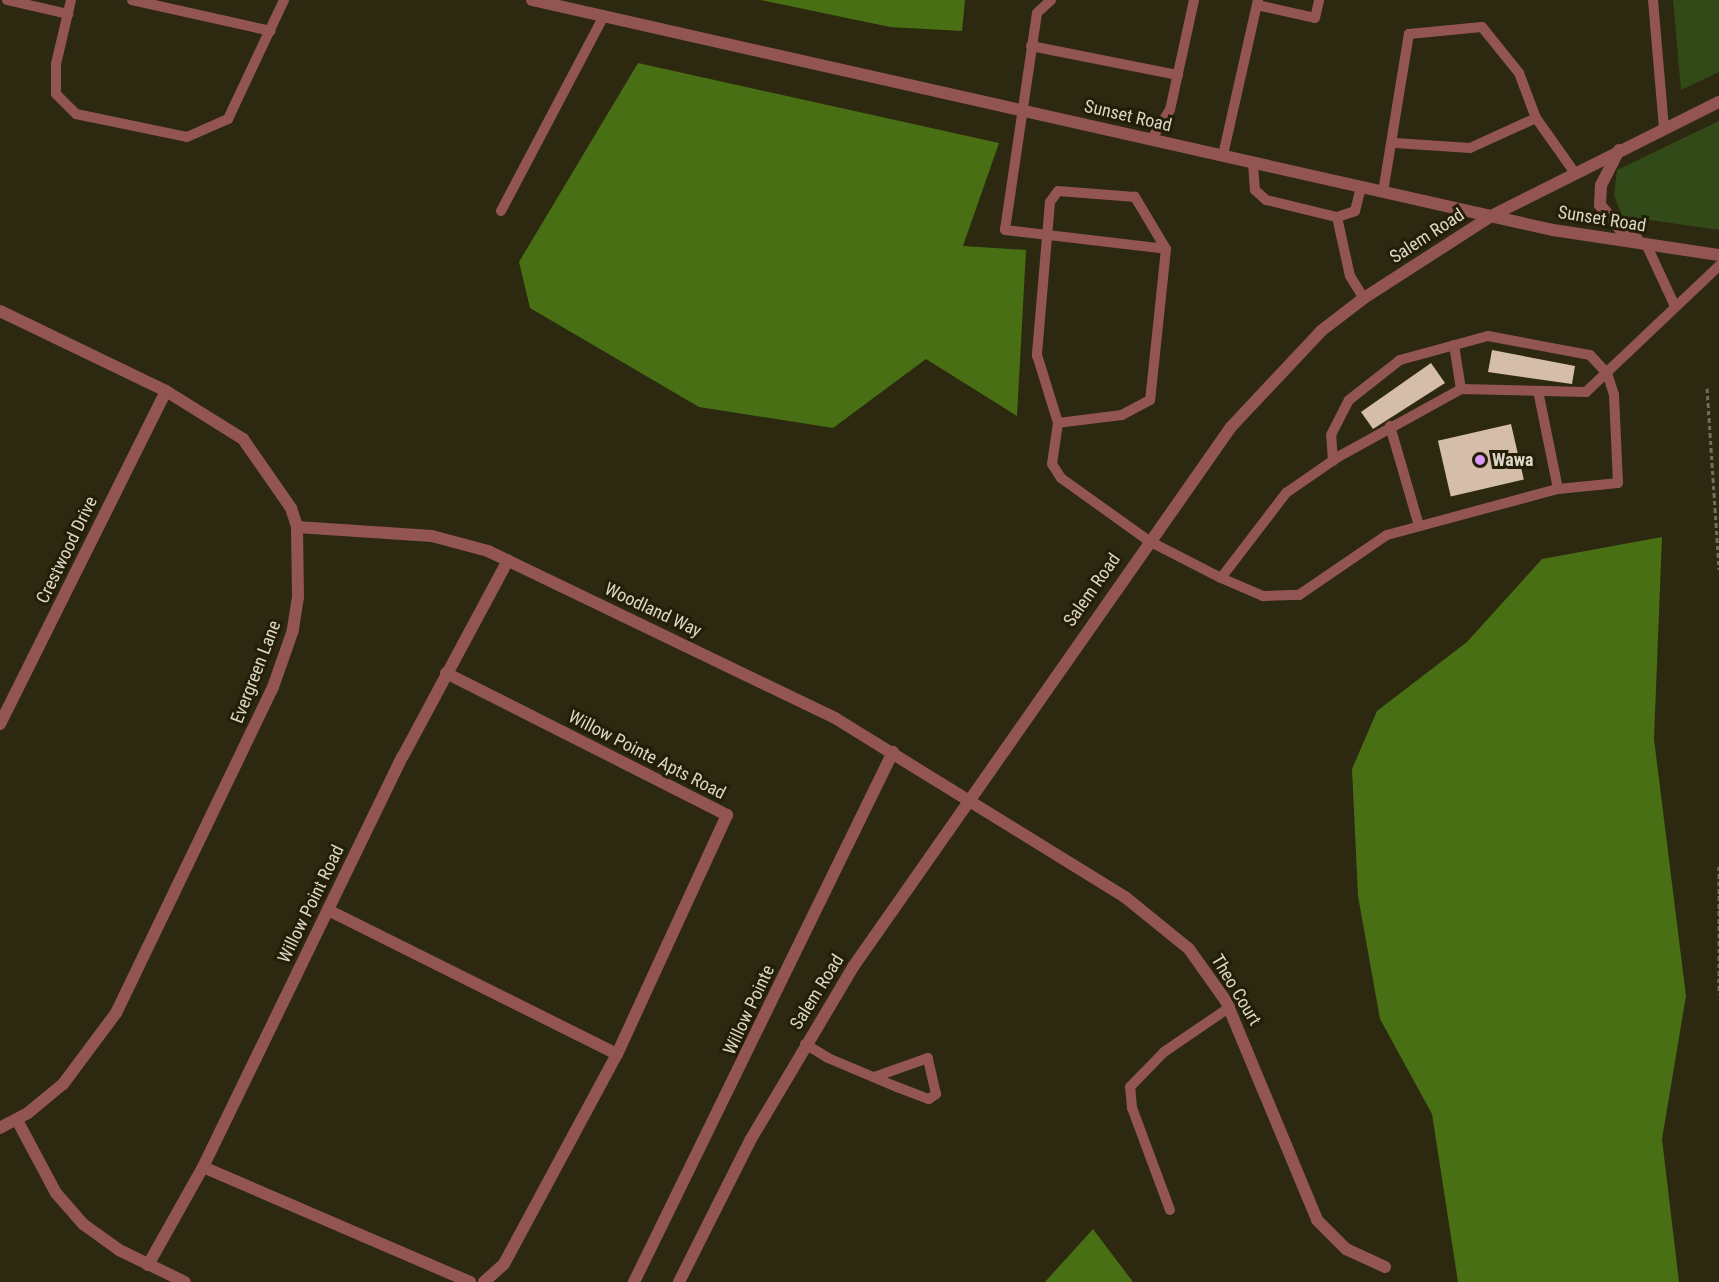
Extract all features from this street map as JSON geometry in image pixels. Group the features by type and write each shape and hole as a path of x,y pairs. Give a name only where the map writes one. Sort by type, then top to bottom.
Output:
{"street":[{"name":"Sunset Road","path":"532,0 1491,216 1719,255"},
{"name":"Salem Road","path":"679,1282 805,1044 1149,541 1250,406 1321,331 1365,298 1491,216 1719,102"},
{"path":"1619,150 1601,184 1600,205 1621,230 1646,244"},
{"name":"Evergreen Lane","path":"0,311 166,391 231,428 255,451 284,493 297,527 293,630 256,725 104,1033 63,1084 17,1120 0,1128"},
{"name":"Crestwood Drive","path":"0,724 166,391"},
{"name":"Woodland Way","path":"297,527 432,536 508,560 836,718 893,752 967,804"},
{"name":"Willow Point Road","path":"148,1265 203,1167 446,673 508,560"},
{"name":"Willow Pointe Apts Road","path":"446,673 726,815 617,1054"},
{"name":"Willow Pointe","path":"634,1282 893,752"},
{"name":"Theo Court","path":"967,804 1141,909 1189,949 1230,1007 1317,1220 1346,1249 1385,1266"},
{"path":"328,910 617,1054 504,1264 484,1282"},
{"path":"17,1120 64,1203 94,1233 148,1265 185,1282"},
{"path":"203,1167 470,1282"}],"lane":[{"path":"7,0 68,14"},
{"path":"71,0 56,64 56,94 76,114 187,137 228,119 284,0"},
{"path":"132,0 271,31"},
{"path":"1052,0 1036,14 1019,110 1005,230 1166,249"},
{"path":"1151,140 1170,110 1194,0"},
{"path":"1223,155 1258,2 1315,18 1319,0"},
{"path":"1653,0 1664,128"},
{"path":"501,211 604,16"},
{"path":"1383,192 1395,143 1409,34 1482,27 1519,73 1536,118 1575,173"},
{"path":"1031,46 1178,75"},
{"path":"1395,143 1470,148 1536,118"},
{"path":"1253,163 1255,190 1266,200 1337,217 1355,211 1361,187"},
{"path":"1058,423 1122,415 1150,400 1166,249 1135,197 1058,191 1050,202 1037,355 1058,423 1054,471 1149,541 1221,578 1263,596 1299,594 1387,535 1558,489 1618,483 1614,395 1606,373 1590,355 1488,336 1400,360 1349,400 1331,435 1333,461"},
{"path":"1337,217 1350,276 1365,298"},
{"path":"1646,244 1674,304"},
{"path":"1221,578 1286,493 1333,461 1390,426 1461,389 1586,392 1674,304 1703,286 1719,267"},
{"path":"1454,345 1461,389"},
{"path":"1538,391 1558,489"},
{"path":"1390,426 1419,526"},
{"path":"1170,1210 1132,1108 1130,1088 1164,1052 1230,1007"},
{"path":"805,1044 874,1077 929,1099 936,1094 928,1058 874,1077"}],"path":[{"path":"1707,388 1719,570"},
{"path":"1719,866 1719,994"}],"green space":[{"path":"761,0 965,0 962,31 890,27"},
{"path":"1673,0 1719,0 1719,72 1681,90"},
{"path":"638,63 999,143 963,246 1026,250 1017,416 926,359 833,428 699,407 530,308 519,262"},
{"path":"1719,121 1719,230 1622,216 1614,195 1617,170"},
{"path":"1662,537 1654,739 1686,996 1662,1139 1679,1282 1458,1282 1432,1114 1380,1019 1358,896 1352,769 1377,711 1467,642 1542,559"},
{"path":"1093,1229 1133,1282 1045,1282"}],"building":[{"path":"1492,350 1575,366 1572,384 1488,372"},
{"path":"1431,363 1445,383 1373,429 1361,412"},
{"name":"Wawa","path":"1511,424 1524,480 1451,496 1438,441"}],"place":[{"name":"Wawa","path":"1480,460"}]}
